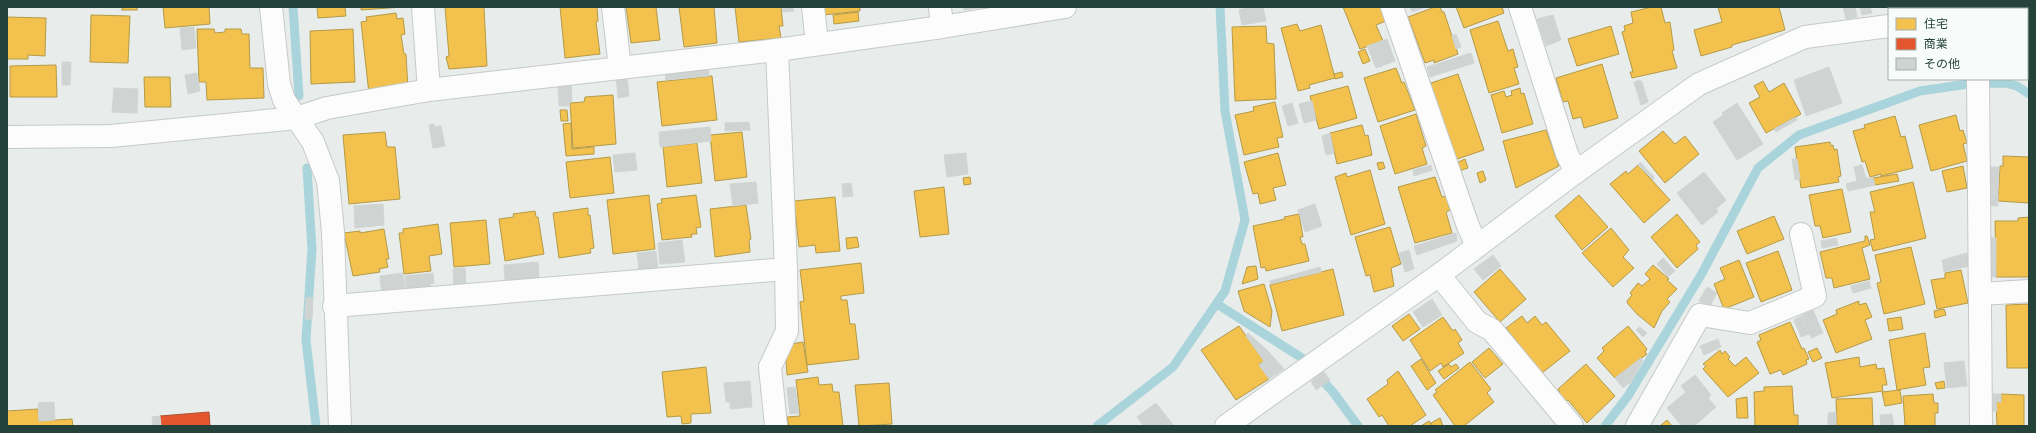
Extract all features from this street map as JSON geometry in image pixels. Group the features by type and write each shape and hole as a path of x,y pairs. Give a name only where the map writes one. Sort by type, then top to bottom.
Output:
{"street":[{"path":"271,7 279,84 284,100 313,142 328,181 333,232 334,306 340,426"},
{"path":"423,7 429,90"},
{"path":"613,7 620,68"},
{"path":"813,7 817,44"},
{"path":"7,137 111,136 297,118 327,108 429,90 777,50 817,44 941,17 1065,7"},
{"path":"1392,7 1468,226 1477,246"},
{"path":"1520,7 1567,154 1576,172"},
{"path":"1226,426 1477,246 1576,172 1699,84 1805,37 1888,26"},
{"path":"776,426 770,367 787,331 786,269 777,50"},
{"path":"1978,87 1981,426"},
{"path":"1637,426 1700,315 1750,323 1815,296 1801,234"},
{"path":"334,306 786,269"},
{"path":"1438,274 1477,322 1492,330 1572,426"},
{"path":"1981,294 2029,291"}],"building: 住宅":[{"path":"122,7 137,7 137,10 122,10"},
{"path":"163,7 209,7 210,24 165,28"},
{"path":"317,7 345,7 346,16 318,18"},
{"path":"361,7 403,7 361,10"},
{"path":"445,7 484,7 487,66 449,69 446,57 449,56"},
{"path":"560,7 597,7 598,21 596,22 600,54 565,58"},
{"path":"626,7 656,7 660,40 631,43"},
{"path":"679,7 714,7 717,43 684,47"},
{"path":"735,7 781,7 783,26 779,26 781,38 739,42"},
{"path":"822,7 860,7 860,11 823,15"},
{"path":"1343,7 1381,7 1386,21 1376,25 1383,41 1360,49"},
{"path":"1435,7 1440,7 1442,12 1444,12 1458,54 1434,63 1434,60 1425,63 1408,17"},
{"path":"1456,7 1502,7 1504,13 1464,28"},
{"path":"1652,7 1661,7 1665,23 1670,22 1674,50 1672,51 1677,68 1632,78 1630,72 1633,72 1622,32 1625,31 1624,26 1633,23 1631,12"},
{"path":"1718,7 1779,7 1785,30 1732,45 1732,47 1701,56 1694,30 1722,22"},
{"path":"858,12 859,21 834,24 833,15"},
{"path":"396,13 397,19 403,18 405,34 401,35 404,54 406,54 408,89 369,94 361,22 367,21 366,17"},
{"path":"91,15 130,16 128,63 90,62"},
{"path":"7,17 46,18 45,56 28,55 28,59 7,59"},
{"path":"1498,21 1508,51 1513,49 1518,67 1514,68 1519,84 1489,93 1470,30"},
{"path":"1297,24 1300,31 1321,25 1335,78 1309,85 1310,88 1298,91 1281,28"},
{"path":"1266,26 1267,43 1274,44 1276,99 1235,101 1232,27"},
{"path":"1611,26 1619,54 1577,66 1568,39"},
{"path":"197,29 214,29 215,33 225,32 225,29 241,29 242,34 249,34 250,68 263,68 264,98 207,100 206,82 199,82"},
{"path":"353,29 355,82 311,84 310,31"},
{"path":"2028,32 2029,32 2028,71"},
{"path":"1365,49 1370,61 1363,64 1358,52"},
{"path":"1602,64 1618,118 1584,128 1581,117 1573,119 1568,101 1563,102 1556,78"},
{"path":"56,65 57,97 10,97 10,66"},
{"path":"1396,68 1402,83 1404,82 1415,110 1378,122 1364,78"},
{"path":"1342,72 1343,77 1335,79 1334,74"},
{"path":"1458,74 1484,150 1454,160 1428,84"},
{"path":"712,76 717,120 662,126 657,82"},
{"path":"144,77 170,77 171,107 145,107"},
{"path":"1763,81 1769,92 1784,83 1801,114 1766,133 1749,103 1760,97 1754,86"},
{"path":"1348,86 1357,118 1319,129 1310,96"},
{"path":"1520,88 1521,94 1524,93 1533,124 1502,133 1491,95 1504,91 1506,97 1512,95 1511,91"},
{"path":"613,95 616,144 573,148 570,103 584,102 585,97"},
{"path":"1275,102 1283,137 1277,138 1279,147 1244,155 1235,115 1254,111 1253,107"},
{"path":"560,110 567,110 568,121 561,121"},
{"path":"1416,114 1426,146 1422,148 1427,164 1395,174 1380,126"},
{"path":"1956,115 1960,131 1963,130 1967,143 1963,144 1967,161 1931,171 1919,125"},
{"path":"1895,116 1901,137 1905,136 1913,168 1881,176 1881,174 1870,177 1865,161 1862,162 1853,131 1865,128 1864,125"},
{"path":"571,123 572,149 594,147 594,154 566,156 563,124"},
{"path":"1362,125 1365,136 1368,135 1372,155 1337,164 1330,133"},
{"path":"1546,130 1559,166 1516,188 1503,141"},
{"path":"1663,131 1675,144 1685,136 1699,154 1665,183 1639,151"},
{"path":"385,132 387,147 395,147 400,199 349,204 343,135"},
{"path":"742,132 747,177 715,181 710,135"},
{"path":"1830,142 1831,146 1833,145 1834,150 1837,149 1841,176 1838,177 1839,182 1801,188 1795,147"},
{"path":"697,143 702,183 667,187 663,147"},
{"path":"1278,153 1286,185 1273,188 1276,200 1260,204 1258,193 1253,194 1244,162"},
{"path":"2003,156 2029,157 2029,203 1998,201 2000,166 2003,166"},
{"path":"610,157 614,193 570,198 566,162"},
{"path":"1465,159 1468,168 1459,171 1456,163"},
{"path":"1383,162 1385,168 1379,170 1377,163"},
{"path":"1638,165 1670,200 1644,223 1610,184 1626,171 1628,174"},
{"path":"1963,166 1967,188 1947,192 1942,171"},
{"path":"1370,170 1385,224 1351,235 1335,177 1346,173 1347,177"},
{"path":"1483,171 1486,180 1480,183 1477,173"},
{"path":"1897,174 1899,181 1875,185 1873,178"},
{"path":"970,177 971,184 964,185 963,178"},
{"path":"1435,177 1442,197 1446,196 1450,210 1446,212 1452,233 1415,243 1398,187"},
{"path":"1913,182 1926,238 1873,251 1870,240 1875,239 1870,212 1875,212 1870,192"},
{"path":"944,187 949,234 920,237 914,191"},
{"path":"1842,189 1851,232 1823,238 1820,226 1815,226 1809,195"},
{"path":"649,195 655,249 613,254 607,200"},
{"path":"696,195 701,227 696,228 697,234 691,234 692,237 662,240 657,204 662,203 661,199"},
{"path":"1579,195 1608,227 1582,250 1555,216"},
{"path":"835,197 840,251 816,253 815,245 799,247 794,201"},
{"path":"746,205 751,239 749,240 750,252 715,257 710,209"},
{"path":"588,208 594,248 590,249 591,253 559,258 553,213"},
{"path":"535,211 536,217 538,217 544,254 505,261 499,219 514,217 513,214"},
{"path":"1299,214 1303,237 1300,237 1302,244 1305,244 1309,261 1266,271 1265,267 1261,268 1253,226 1285,219 1284,217"},
{"path":"1677,214 1700,242 1696,245 1698,249 1677,268 1651,237"},
{"path":"1774,216 1784,239 1747,254 1737,231"},
{"path":"2029,217 2029,277 1996,277 1995,221 2018,221 2018,218"},
{"path":"486,220 490,264 454,267 450,223"},
{"path":"438,224 442,254 429,256 431,271 404,274 399,233 403,233 403,229"},
{"path":"1390,227 1401,264 1391,268 1394,286 1374,292 1370,275 1366,276 1355,237"},
{"path":"1611,228 1629,250 1623,257 1634,268 1613,287 1582,253"},
{"path":"384,229 389,259 386,259 388,267 379,269 380,272 353,276 344,233 360,231 360,233"},
{"path":"1865,236 1867,236 1870,245 1862,248 1870,279 1834,288 1832,278 1826,278 1820,252 1865,241"},
{"path":"857,237 859,247 847,249 846,238"},
{"path":"1911,247 1925,304 1884,314 1877,283 1881,282 1875,255"},
{"path":"1778,251 1792,290 1761,302 1746,263"},
{"path":"1739,260 1754,297 1724,309 1714,284 1725,279 1720,268"},
{"path":"861,263 864,293 841,296 841,300 847,300 850,324 855,324 859,359 807,365 800,302 804,301 800,270"},
{"path":"1653,265 1669,279 1667,280 1677,289 1667,299 1670,302 1662,311 1654,328 1637,314 1627,301 1632,295 1630,293 1638,283 1642,286 1650,279 1645,274"},
{"path":"1256,266 1258,279 1242,284 1247,267"},
{"path":"1333,269 1344,315 1282,331 1270,285"},
{"path":"1500,269 1526,299 1500,322 1474,292"},
{"path":"1961,270 1968,303 1937,309 1931,280 1945,278 1945,273"},
{"path":"1264,284 1272,311 1270,327 1244,311 1238,291"},
{"path":"1859,301 1859,305 1866,303 1872,317 1865,320 1872,339 1836,353 1823,320 1837,314 1836,310"},
{"path":"2029,304 2029,368 2007,368 2006,305"},
{"path":"1944,309 1946,315 1935,318 1934,311"},
{"path":"1409,314 1420,329 1403,341 1392,326"},
{"path":"1522,316 1527,323 1535,316 1542,325 1546,322 1570,351 1542,373 1506,328"},
{"path":"1443,317 1453,331 1455,329 1462,340 1458,343 1464,353 1443,367 1441,363 1430,371 1410,340"},
{"path":"1901,317 1903,329 1889,331 1887,319"},
{"path":"1790,322 1802,349 1804,348 1809,359 1806,360 1807,364 1783,375 1781,370 1770,374 1757,342 1761,340 1759,335"},
{"path":"1239,326 1264,361 1259,364 1269,379 1236,400 1201,350"},
{"path":"1628,326 1647,349 1645,352 1647,354 1615,378 1597,358 1604,351 1602,348"},
{"path":"1925,333 1930,367 1923,368 1926,385 1897,390 1889,340"},
{"path":"803,342 808,372 787,375 785,345"},
{"path":"1489,348 1503,364 1485,378 1472,362"},
{"path":"1817,348 1822,358 1813,362 1808,352"},
{"path":"1720,350 1722,354 1725,351 1730,357 1728,359 1735,366 1746,357 1759,373 1728,397 1703,369 1706,366 1703,364"},
{"path":"1859,357 1860,367 1876,364 1877,369 1884,368 1887,385 1882,385 1883,391 1832,398 1825,363"},
{"path":"1421,359 1436,383 1427,390 1411,366"},
{"path":"1470,362 1491,389 1487,393 1494,402 1464,426 1455,426 1433,395 1437,392 1435,390"},
{"path":"1449,364 1451,367 1456,364 1459,368 1444,379 1438,371"},
{"path":"1586,364 1615,396 1587,423 1568,400 1565,402 1558,393 1560,392 1558,389"},
{"path":"706,367 711,413 691,414 691,423 682,424 681,416 667,417 662,372"},
{"path":"1398,371 1426,415 1410,426 1389,426 1382,415 1379,417 1367,399 1388,384 1387,380"},
{"path":"818,377 819,385 832,384 833,392 839,392 843,426 789,426 787,417 800,416 796,380"},
{"path":"1944,381 1945,388 1937,389 1935,383"},
{"path":"889,383 892,424 859,426 855,385"},
{"path":"1792,386 1794,415 1798,415 1798,426 1755,426 1754,392 1764,391 1764,387"},
{"path":"1900,390 1902,403 1885,406 1882,392"},
{"path":"1933,394 1934,403 1938,403 1938,413 1935,413 1935,426 1905,426 1903,396"},
{"path":"2001,394 2024,395 2024,426 1997,426 1996,402 2001,402"},
{"path":"1747,397 1748,418 1737,418 1736,399"},
{"path":"1872,398 1873,426 1837,426 1836,399"},
{"path":"38,409 39,421 72,419 73,426 7,426 7,411"},
{"path":"1440,418 1443,426 1433,426 1431,423"},
{"path":"1667,420 1672,426 1660,426"},
{"path":"1429,421 1432,426 1421,426"}],"building: 商業":[{"path":"209,412 210,426 161,426 160,416"}],"building: その他":[{"path":"782,7 793,7 794,11 783,12"},
{"path":"963,7 985,7 964,10"},
{"path":"1249,7 1263,7 1266,21 1242,25 1239,10"},
{"path":"1410,7 1426,7 1412,12"},
{"path":"1843,7 1855,7 1857,17 1846,19"},
{"path":"1860,7 1870,7 1872,13 1862,15"},
{"path":"1553,15 1561,40 1546,46 1537,19"},
{"path":"194,27 196,48 182,50 180,28"},
{"path":"1456,34 1461,47 1456,49 1452,36"},
{"path":"1387,39 1395,61 1376,68 1367,46"},
{"path":"1471,53 1474,63 1430,77 1427,67"},
{"path":"62,62 71,62 70,85 62,85"},
{"path":"708,66 709,76 666,80 665,71"},
{"path":"1829,67 1842,103 1806,116 1794,80"},
{"path":"197,73 200,91 188,94 185,75"},
{"path":"627,76 629,96 618,98 616,77"},
{"path":"1640,80 1648,102 1641,105 1634,82"},
{"path":"571,85 572,102 569,102 569,106 559,106 558,86"},
{"path":"114,88 138,89 137,113 112,112"},
{"path":"1312,101 1316,120 1304,123 1299,104"},
{"path":"1292,103 1298,123 1288,126 1282,106"},
{"path":"1737,103 1763,144 1737,160 1713,122 1723,115 1722,113"},
{"path":"1796,117 1797,120 1776,132 1774,129"},
{"path":"749,122 750,130 725,131 725,123"},
{"path":"434,124 435,127 441,126 445,146 433,148 429,125"},
{"path":"710,127 711,141 660,147 659,132"},
{"path":"1330,133 1334,153 1326,155 1322,136"},
{"path":"635,153 637,170 615,172 613,155"},
{"path":"966,153 968,174 947,177 944,155"},
{"path":"1792,159 1797,159 1800,179 1795,180"},
{"path":"1640,162 1654,177 1653,180 1638,165"},
{"path":"1431,165 1432,170 1414,176 1413,170"},
{"path":"1862,165 1866,178 1873,178 1875,185 1848,191 1846,184 1857,181 1854,167"},
{"path":"1990,167 1999,167 1998,192 1990,192"},
{"path":"1704,172 1726,200 1716,209 1718,212 1702,225 1677,193"},
{"path":"756,182 758,203 733,206 730,184"},
{"path":"851,183 853,196 843,197 842,184"},
{"path":"1990,193 1998,193 1998,206 1990,206"},
{"path":"383,204 384,225 355,228 354,206"},
{"path":"1315,204 1322,226 1305,232 1298,210"},
{"path":"1456,233 1457,241 1417,255 1414,246"},
{"path":"1836,238 1838,245 1822,248 1821,241"},
{"path":"1990,238 1996,238 1996,277 1991,277"},
{"path":"682,240 685,262 660,264 658,243"},
{"path":"1409,250 1414,269 1405,272 1399,253"},
{"path":"656,251 658,269 639,270 637,253"},
{"path":"1967,253 1969,266 1944,272 1942,260"},
{"path":"1493,255 1501,266 1483,280 1474,269"},
{"path":"1663,258 1675,271 1668,277 1657,264"},
{"path":"538,262 539,278 505,280 504,265"},
{"path":"1320,267 1321,272 1270,284 1270,281"},
{"path":"465,268 466,288 454,288 453,269"},
{"path":"403,273 406,295 382,298 380,276"},
{"path":"433,273 434,283 430,284 431,292 407,295 405,276"},
{"path":"1869,281 1871,288 1853,293 1851,286"},
{"path":"1707,287 1717,293 1710,306 1699,301"},
{"path":"306,298 313,298 312,319 305,319"},
{"path":"1432,299 1442,315 1423,327 1413,312"},
{"path":"1813,310 1823,333 1811,338 1802,315"},
{"path":"1801,316 1809,334 1801,337 1794,320"},
{"path":"1640,327 1647,333 1643,337 1636,330"},
{"path":"1248,333 1267,350 1284,369 1269,379 1259,365 1264,361 1246,336"},
{"path":"1718,339 1721,347 1704,355 1700,346"},
{"path":"1641,358 1643,360 1630,384 1629,383 1623,388 1615,378"},
{"path":"1964,361 1967,386 1947,388 1944,363"},
{"path":"1324,372 1330,380 1316,390 1311,381"},
{"path":"1695,375 1711,395 1708,398 1716,407 1694,426 1682,426 1667,408 1686,392 1681,386"},
{"path":"750,381 752,407 730,409 730,402 726,402 724,383"},
{"path":"795,387 799,413 790,414 787,388"},
{"path":"1993,394 2001,394 2001,402 1996,402 1997,411 1993,411"},
{"path":"54,402 55,420 39,421 38,403"},
{"path":"1156,403 1174,426 1144,426 1137,417"},
{"path":"1836,412 1836,426 1828,426 1828,413"},
{"path":"1892,414 1894,426 1881,426 1880,415"},
{"path":"160,416 161,426 153,426 152,417"}],"waterway":[{"path":"293,7 299,96"},
{"path":"1097,426 1173,367 1225,291 1245,220 1225,111 1220,7"},
{"path":"1605,426 1628,396 1701,275 1758,168 1799,135 1920,91 1968,84 2005,83 2017,86 2029,94"},
{"path":"307,168 312,249 306,340 316,426"},
{"path":"1217,304 1302,358 1333,392 1358,426"}]}
